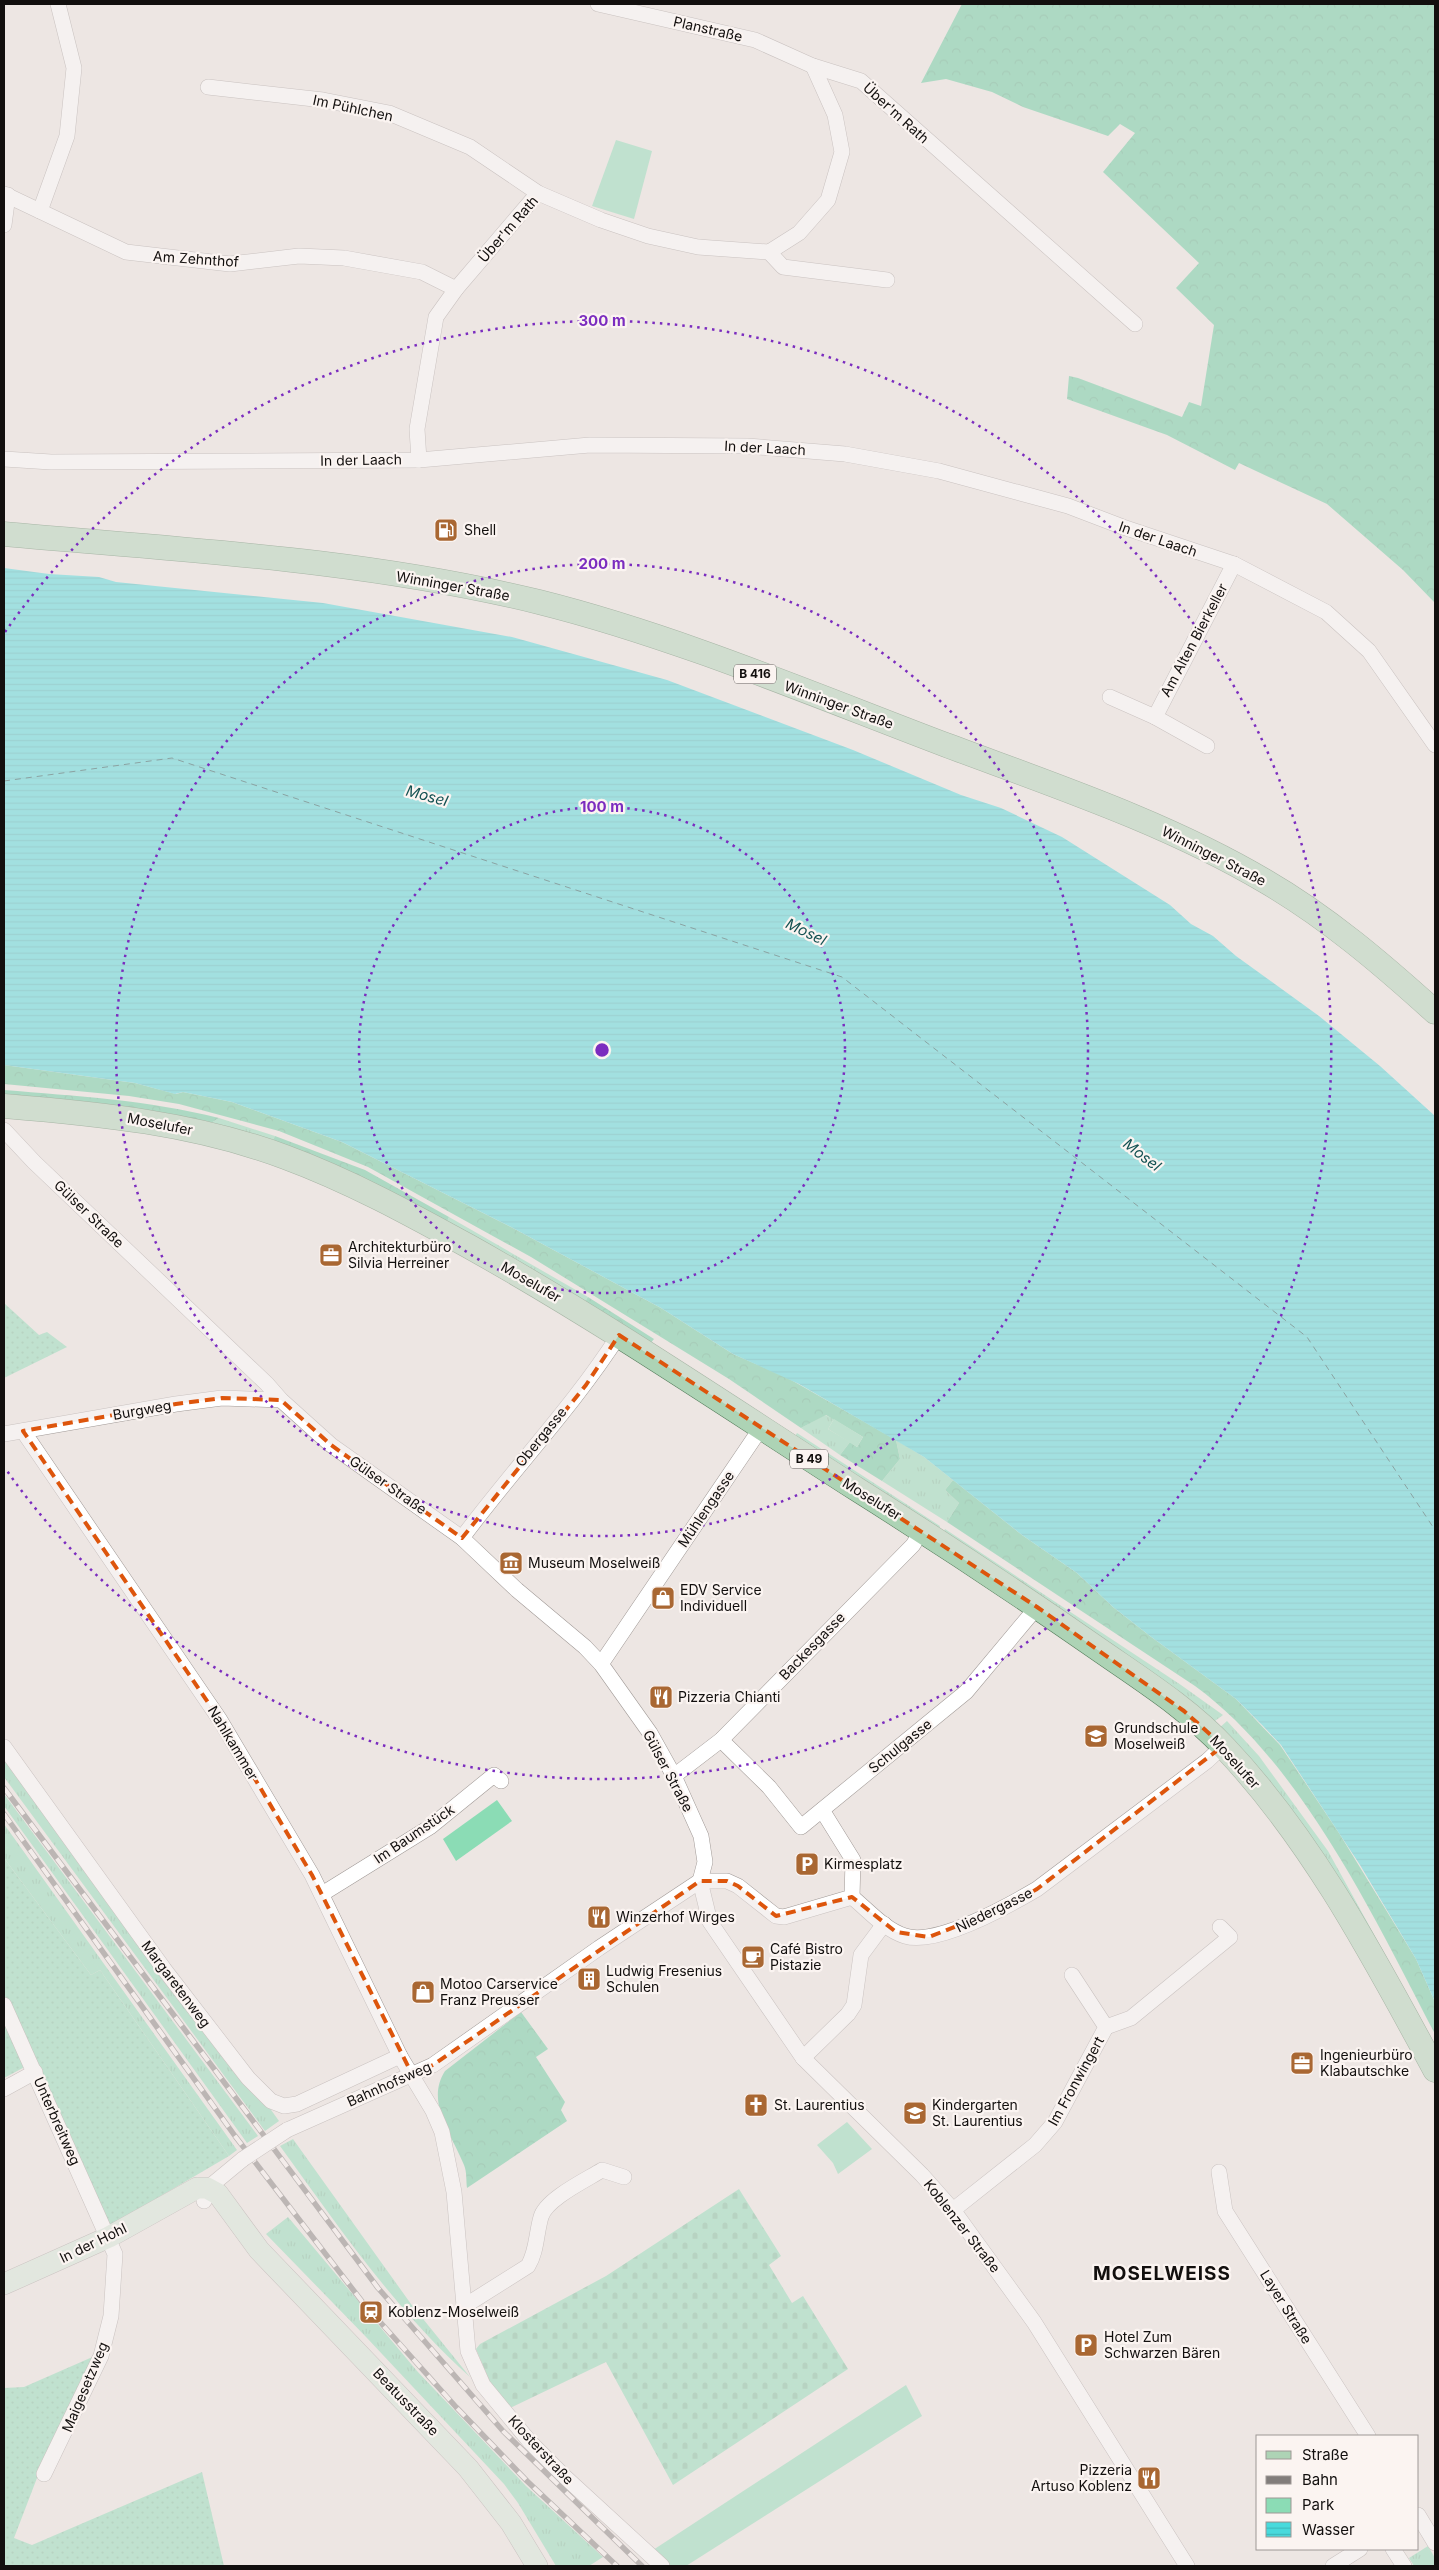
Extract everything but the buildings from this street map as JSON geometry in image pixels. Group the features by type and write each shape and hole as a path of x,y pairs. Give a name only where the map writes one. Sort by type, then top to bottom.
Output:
{"main road":[{"name":"Winninger Straße","path":"4,534 266,558 366,571 539,602 645,634 1011,769 1179,836 1269,883 1334,927 1388,969 1435,1012"},
{"name":"Moselufer","path":"4,1106 106,1115 182,1127 236,1140 290,1159 360,1188 531,1281 619,1335 1037,1606 1184,1711 1224,1746 1296,1833 1370,1953 1435,2070"}],"street":[{"path":"40,211 67,136 74,68 58,4"},
{"name":"Planstraße","path":"598,4 755,40 813,66"},
{"path":"813,66 835,115 842,152 828,200 799,233 769,252 783,266 887,280"},
{"name":"Über'm Rath","path":"813,66 861,81 1135,324"},
{"name":"Im Pühlchen","path":"208,87 323,100 389,114 470,147 538,193"},
{"name":"Über'm Rath","path":"419,460 417,429 436,317 456,289 538,193 601,220 648,236 698,248 769,252"},
{"path":"4,225 6,195"},
{"name":"Am Zehnthof","path":"6,195 126,252 230,264 299,256 344,258 422,272 456,289"},
{"name":"In der Laach","path":"4,459 51,462 419,460 590,445 747,446 845,454 939,471 1068,506 1122,527 1234,564 1326,612 1369,651 1435,745"},
{"name":"Am Alten Bierkeller","path":"1154,717 1234,564"},
{"path":"1110,698 1154,717 1207,746"},
{"name":"Gülser Straße","path":"4,1130 34,1162 267,1384 281,1400 331,1445 462,1538 517,1590 585,1647 601,1664 650,1733 674,1776 703,1840 705,1862 700,1881"},
{"name":"Obergasse","path":"462,1538 492,1498 586,1384 619,1335"},
{"name":"Burgweg","path":"4,1434 222,1398 281,1400"},
{"name":"Mühlengasse","path":"601,1664 761,1428"},
{"name":"Nahlkammer","path":"23,1431 215,1711 322,1894 400,2056 412,2074"},
{"name":"Backesgasse","path":"674,1776 721,1740 913,1546 922,1530"},
{"name":"Schulgasse","path":"721,1740 769,1786 801,1827 966,1692 1037,1606"},
{"name":"Niedergasse","path":"884,1924 904,1936 929,1937 947,1933 1010,1905 1045,1884 1224,1746"},
{"name":"Margaretenweg","path":"4,1747 164,1969 264,2096 279,2105 297,2104 400,2056"},
{"name":"Im Baumstück","path":"322,1894 430,1827 494,1775 501,1782"},
{"path":"822,1810 853,1860 852,1897"},
{"path":"700,1881 727,1881 738,1886 776,1916 784,1917 852,1897"},
{"name":"Koblenzer Straße","path":"700,1881 710,1922 803,2058 922,2175 953,2210 1034,2322 1187,2566"},
{"name":"Bahnhofsweg","path":"207,2195 216,2181 243,2158 286,2130 433,2065 599,1948 700,1881"},
{"path":"803,2058 842,2021 854,2005 861,1955 884,1924 852,1897"},
{"name":"Im Fronwingert","path":"953,2210 1035,2145 1055,2122 1106,2027 1131,2018 1230,1937 1220,1927"},
{"name":"Im Fronwingert","path":"1072,1975 1106,2027"},
{"name":"Unterbreitweg","path":"4,2005 109,2237"},
{"path":"4,2088 35,2072"},
{"name":"Klosterstraße","path":"412,2074 434,2111 442,2132 454,2192 468,2350 483,2385 530,2442 662,2566"},
{"path":"463,2307 528,2266 532,2260 541,2216 548,2205 602,2170 624,2177"},
{"name":"Layer Straße","path":"1219,2172 1225,2211 1367,2435"},
{"name":"In der Hohl","path":"4,2284 109,2237 197,2188 207,2195"},
{"name":"Beatusstraße","path":"207,2195 221,2198 259,2250 468,2468 511,2523 537,2566"},
{"name":"Maigesetzweg","path":"44,2474 101,2356 108,2329 115,2254 109,2237"},
{"path":"1419,2517 1435,2543"},
{"path":"1333,2566 1358,2550"},
{"path":"1394,2550 1404,2566"}],"highlighted area":[{"path":"619,1335 1037,1607 1184,1711 1223,1746 1037,1889 1010,1905 929,1937 896,1932 852,1897 776,1916 738,1886 727,1881 700,1881 433,2065 412,2074 312,1875 220,1720 23,1431 176,1404 222,1398 281,1400 331,1445 462,1538 586,1385"}],"green space":[{"path":"962,4 1435,4 1435,603 1403,570 1327,504 1239,463 1235,470 1167,435 1067,399 1069,376 1182,417 1189,402 1201,406 1214,325 1176,288 1199,263 1103,172 1135,133 1120,124 1108,136 1023,107 992,92 946,79 921,83"},
{"path":"616,140 652,151 634,219 592,206"},
{"path":"4,1065 135,1083 176,1094 183,1092 232,1102 342,1142 511,1227 661,1308 733,1354 786,1377 896,1440 900,1459 882,1481 840,1455 850,1442 857,1447 863,1437 826,1415 801,1428 729,1379 531,1257 368,1167 279,1131 179,1104 129,1096 4,1084"},
{"path":"4,1090 139,1103 219,1118 211,1123 4,1098"},
{"path":"219,1118 275,1136 272,1142 211,1123"},
{"path":"275,1136 365,1170 449,1217 446,1224 272,1142"},
{"path":"449,1217 588,1297 584,1303 446,1224"},
{"path":"588,1297 654,1339 650,1344 584,1303"},
{"path":"4,1303 39,1335 47,1332 67,1347 4,1378"},
{"path":"825,1415 834,1419 828,1429 850,1442 840,1455 801,1428"},
{"path":"834,1419 863,1437 857,1447 828,1429"},
{"path":"797,1433 940,1526 938,1531 794,1438"},
{"path":"896,1440 924,1457 953,1480 945,1490 959,1503 947,1522 882,1481 900,1459"},
{"path":"953,1480 1022,1535 1077,1573 1113,1607 1150,1636 1236,1699 1280,1745 1339,1833 1416,1959 1435,2002 1435,2034 1361,1894 1333,1846 1302,1800 1269,1757 1234,1719 1195,1686 947,1522 959,1503 945,1490"},
{"path":"945,1529 1181,1685 1223,1715 1211,1724 942,1536"},
{"path":"1227,1721 1259,1756 1328,1851 1435,2045 1435,2057 1329,1868 1313,1843 1261,1772 1218,1729"},
{"path":"4,1756 279,2121 265,2131 4,1777"},
{"path":"4,1794 258,2136 247,2143 4,1806"},
{"path":"497,1800 512,1821 456,1861 443,1839"},
{"path":"4,1824 237,2150 229,2156 100,1970 91,1975 4,1858"},
{"path":"4,1858 91,1975 100,1970 229,2156 108,2227 36,2061 4,2078"},
{"path":"521,2012 548,2049 536,2057 565,2102 561,2110 567,2121 467,2188 465,2168 442,2118 438,2095 440,2083 445,2071"},
{"path":"847,2122 872,2149 838,2174 833,2163 817,2145"},
{"path":"293,2139 411,2304 470,2377 417,2324 346,2237 280,2146"},
{"path":"739,2189 781,2256 769,2265 792,2303 803,2296 848,2369 673,2485 606,2362 508,2409 492,2387 476,2349 480,2344 606,2276"},
{"path":"288,2217 417,2371 526,2486 603,2557 589,2566 556,2566 518,2503 504,2484 266,2234"},
{"path":"97,2355 37,2478 14,2538 32,2545 202,2472 224,2566 4,2566 4,2388 24,2387"},
{"path":"906,2385 922,2416 686,2566 670,2566 653,2550"},
{"path":"1428,2546 1435,2558 1435,2566 1414,2566 1409,2558"}],"water":[{"name":"Mosel","path":"4,568 49,574 99,577 116,582 323,603 512,637 667,680 853,750 961,795 1001,808 1062,837 1170,905 1191,924 1213,936 1236,956 1319,1016 1380,1066 1435,1116 1435,2002 1416,1959 1360,1865 1281,1745 1236,1699 1150,1636 1113,1607 1077,1573 1022,1535 924,1457 799,1384 733,1354 661,1308 511,1227 342,1142 232,1102 183,1092 175,1094 135,1083 4,1065"}],"ferry route":[{"path":"4,781 172,758 842,977 1307,1337 1435,1530"}],"railway":[{"path":"4,1788 378,2288 503,2431 642,2566"},
{"path":"4,1814 235,2136 364,2304 456,2407 527,2481 617,2566"}],"place":[{"name":"Shell","path":"446,530"},
{"name":"Architekturbüro Silvia Herreiner","path":"331,1255"},
{"name":"Museum Moselweiß","path":"511,1563"},
{"name":"EDV Service Individuell","path":"663,1598"},
{"name":"Pizzeria Chianti","path":"661,1697"},
{"name":"Grundschule Moselweiß","path":"1096,1736"},
{"name":"Kirmesplatz","path":"807,1864"},
{"name":"Winzerhof Wirges","path":"599,1917"},
{"name":"Café Bistro Pistazie","path":"753,1957"},
{"name":"Ludwig Fresenius Schulen","path":"589,1979"},
{"name":"Motoo Carservice Franz Preusser","path":"423,1992"},
{"name":"Ingenieurbüro Klabautschke","path":"1302,2063"},
{"name":"St. Laurentius","path":"756,2105"},
{"name":"Kindergarten St. Laurentius","path":"915,2113"},
{"name":"Koblenz-Moselweiß","path":"371,2312"},
{"name":"Hotel Zum Schwarzen Bären","path":"1086,2345"},
{"name":"Pizzeria Artuso Koblenz","path":"1149,2478"}],"district":[{"name":"MOSELWEISS","path":"1162,2273"}]}
